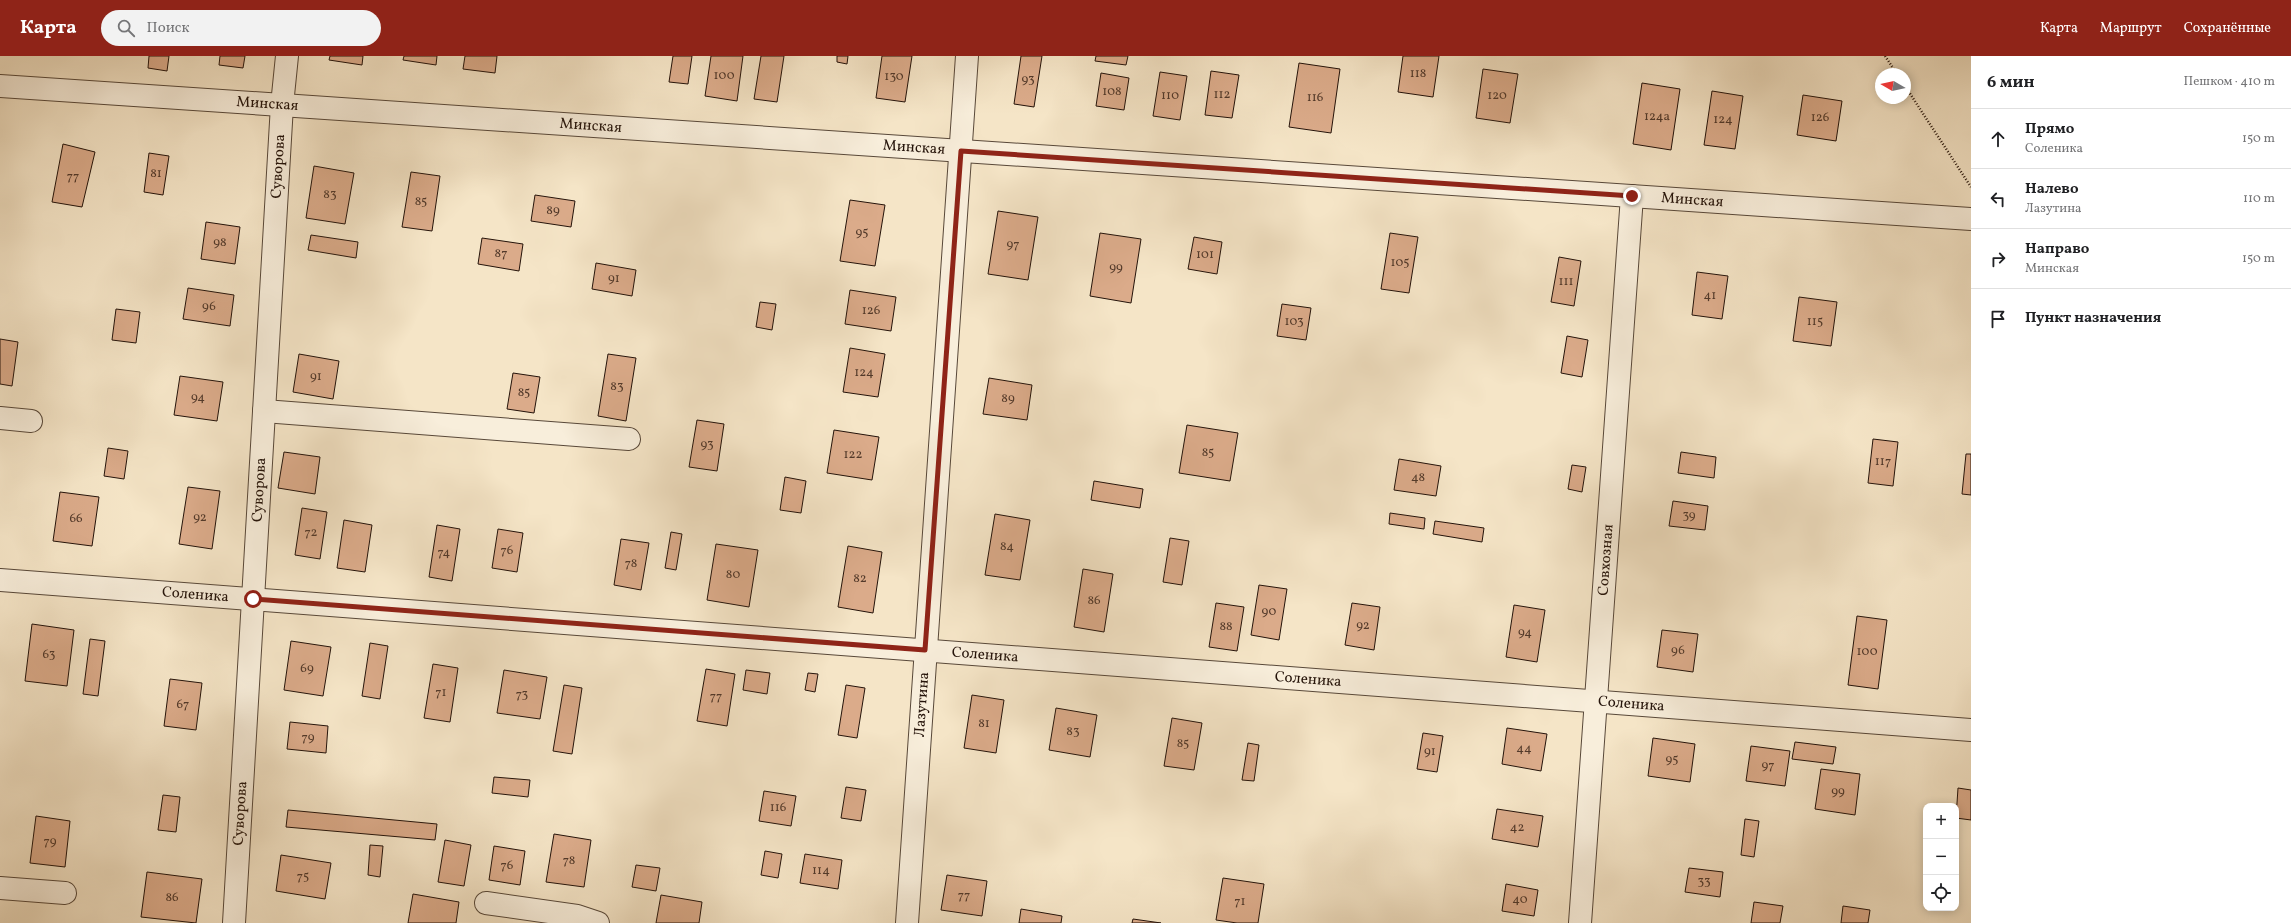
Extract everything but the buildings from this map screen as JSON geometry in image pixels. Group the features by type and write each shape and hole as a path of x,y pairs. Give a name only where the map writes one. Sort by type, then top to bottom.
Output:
{"street":[{"name":"Суворова","path":"234,923 282,105 287,56"},
{"name":"Лазутина","path":"908,923 925,650 968,56"},
{"name":"Минская","path":"0,86 1971,219"},
{"name":"Совхозная","path":"1580,923 1632,196"},
{"path":"264,411 629,439"},
{"path":"0,418 31,421"},
{"name":"Соленика","path":"0,580 1971,730"},
{"path":"0,888 66,893"},
{"path":"486,904 577,916 598,923"}],"path":[{"path":"1885,56 1893,68"},
{"path":"1911,95 1971,187"}],"route":[{"path":"253,599 925,650 961,151 1632,196"}]}
